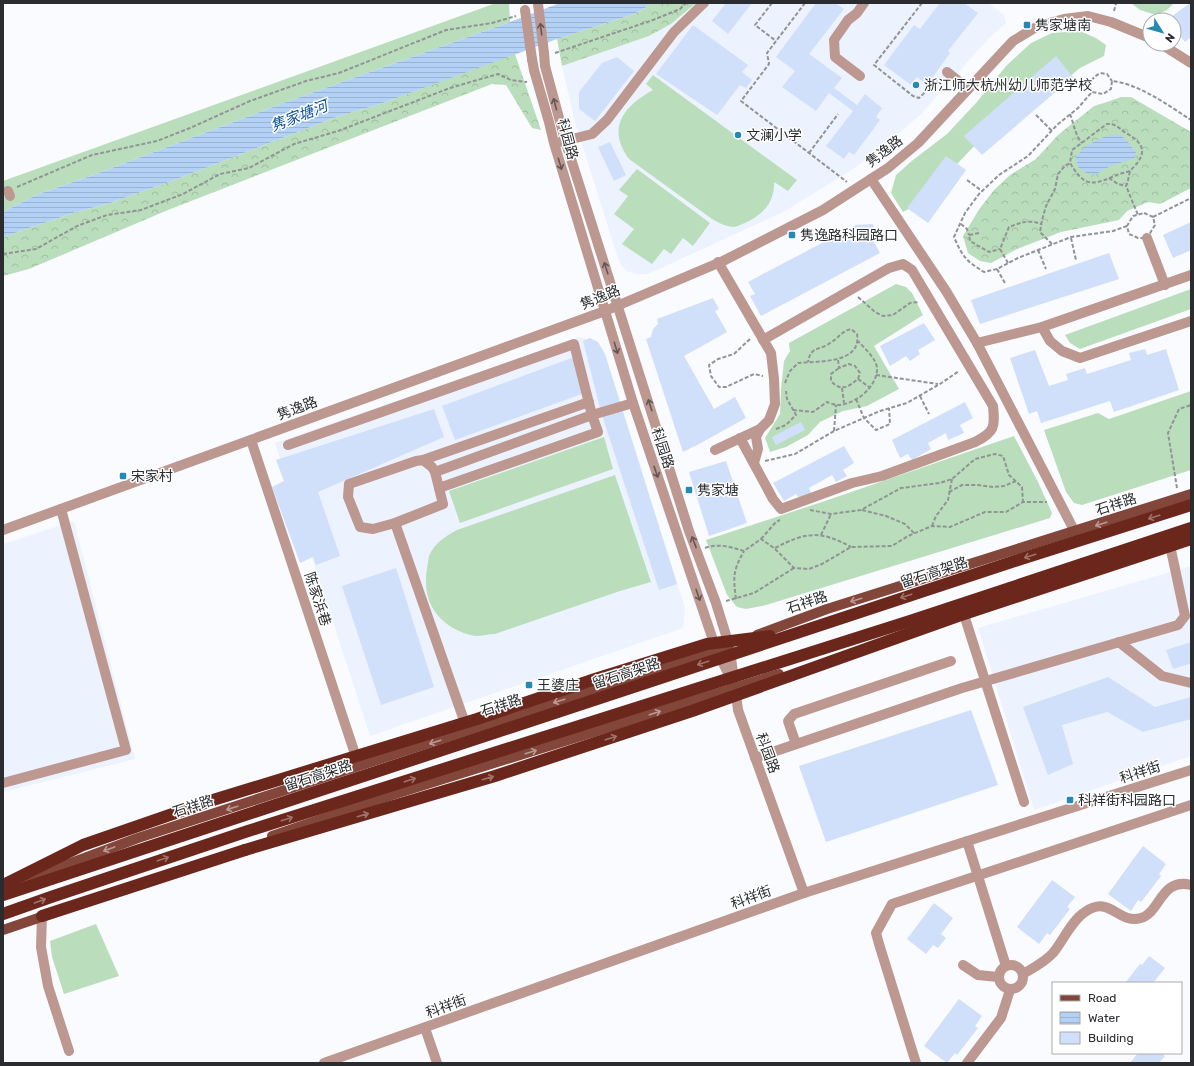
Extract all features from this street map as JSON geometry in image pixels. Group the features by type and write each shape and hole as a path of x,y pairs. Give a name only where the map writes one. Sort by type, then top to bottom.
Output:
{"highway":[{"name":"留石高架路","path":"3,895 797,632 1191,505"},
{"path":"3,914 248,831 903,624 1191,528"},
{"path":"42,916 245,850 495,776 692,711 958,616 1191,539"},
{"path":"3,887 83,845 213,800 469,721 707,644 797,632"}],"main road":[{"name":"石祥路","path":"3,887 138,838 729,645 828,609 1076,532 1191,494"},
{"path":"3,930 392,795 735,687 911,635 1191,544"}],"street":[{"name":"科园路","path":"538,3 545,66 565,140 689,531 716,603 729,645 738,710 804,893"},
{"path":"554,143 592,134 607,120 674,32 704,3"},
{"path":"860,76 835,57 834,40 848,20 857,13 864,3"},
{"name":"科园路","path":"525,7 534,70 554,143 633,403 716,649 735,687"},
{"name":"隽逸路","path":"3,530 605,311 718,262 823,210 888,168 918,143 1013,41 1038,26 1064,19 1088,16 1111,22 1142,35"},
{"path":"1174,52 1191,63"},
{"path":"947,72 968,89"},
{"path":"871,179 946,291 977,343 1076,532"},
{"path":"1147,238 1165,285"},
{"path":"715,450 762,427 770,420 775,404 771,353 718,262"},
{"path":"740,438 773,499 781,509 852,483 882,476 975,442 987,436 994,424 993,406 912,270 903,264 890,268 764,340"},
{"path":"977,343 1042,327 1191,275"},
{"path":"1042,327 1050,341 1062,351 1080,358 1191,321"},
{"path":"288,445 574,344 592,415 598,432 439,488"},
{"path":"423,460 432,467 435,472 443,504 395,523 373,529 360,527 348,497 349,484 416,461 423,460 589,402"},
{"path":"435,472 592,415 633,403"},
{"path":"754,463 758,449 756,437 762,427"},
{"name":"陈家浜巷","path":"250,440 359,766"},
{"path":"3,783 126,750 61,509"},
{"path":"395,523 468,731"},
{"path":"755,758 962,688 1178,625 1185,616 1171,550"},
{"path":"964,618 1024,802"},
{"path":"1119,642 1162,676 1191,683"},
{"path":"796,744 788,721 794,714 951,660"},
{"name":"科祥街","path":"324,1063 804,893 1191,770"},
{"path":"916,1063 876,933 892,904 1191,805"},
{"path":"966,841 1006,966"},
{"path":"1023,974 1044,961 1052,954 1079,916 1093,907 1105,906 1125,918 1142,918 1149,913 1164,893 1171,887 1179,884 1191,885"},
{"path":"42,916 41,947 47,981 69,1051"},
{"path":"1010,964 1017,966 1022,970 1023,974 1024,977 1022,984 1010,990 1004,988 998,977 1000,971 1010,964"},
{"path":"963,965 978,975 998,977"},
{"path":"967,1063 1001,1018 1010,990"},
{"path":"425,1028 437,1063"}],"path":[{"path":"544,55 600,39 653,20 680,9 686,3"},
{"path":"772,3 755,25 776,41"},
{"path":"805,3 767,53 769,64 741,101 856,189"},
{"path":"922,3 874,65 913,96 919,98 947,72"},
{"path":"9,194 92,155 157,141 250,101 306,81 339,73 446,30 492,23 514,16"},
{"path":"1100,73 1107,74 1112,81 1111,90 1103,94 1092,92 1090,85 1092,78 1100,73"},
{"path":"3,254 36,249 77,226 107,215 141,210 183,194 220,174 249,168 294,144 338,131 450,88 498,74 511,80 538,84"},
{"path":"1112,81 1121,82 1154,96 1191,120"},
{"path":"1092,92 1078,108 1052,131 1028,156 999,175 982,191 965,213 954,237 959,249 969,263 984,272 998,269 1018,258 1071,237 1113,231 1127,226 1133,216 1144,213 1153,217"},
{"path":"809,152 838,114"},
{"path":"1070,114 1076,136 1082,143"},
{"path":"1036,115 1052,131"},
{"path":"1105,124 1113,124 1132,136 1141,144 1142,153 1139,162 1130,171 1103,181 1089,183 1078,175 1070,163 1072,150 1082,143 1105,124"},
{"path":"1052,244 1040,232 1041,224 1046,206 1055,189 1058,174 1070,163"},
{"path":"1130,171 1129,180 1126,186 1138,215"},
{"path":"1109,178 1118,184 1126,186"},
{"path":"967,180 982,191"},
{"path":"1153,217 1191,198"},
{"path":"1127,226 1129,234 1138,238 1147,238 1155,225 1153,217"},
{"path":"1000,249 1009,227 1024,222 1033,221 1041,224"},
{"path":"960,224 967,229 970,235 970,241 989,252 1000,249"},
{"path":"970,235 979,233"},
{"path":"1071,237 1076,260"},
{"path":"1000,249 1008,263"},
{"path":"1038,250 1046,269"},
{"path":"998,269 1006,283"},
{"path":"850,290 874,312 883,316 893,315 910,303 930,300"},
{"path":"758,330 734,354 718,359 709,365 710,376 719,387 726,387 754,374 774,379"},
{"path":"793,410 813,412 827,402 836,405 852,402 865,394 874,380 877,369 872,356 858,342 857,334 851,330 843,332 830,344 816,348 809,355 808,362"},
{"path":"785,384 790,371 798,363 838,360 852,352 858,342"},
{"path":"838,360 839,368"},
{"path":"849,364 855,366 860,373 858,379 852,384 842,388 836,387 831,381 831,374 839,368 849,364"},
{"path":"754,463 795,454 834,431 890,408 907,403 940,384 968,364"},
{"path":"876,375 940,384"},
{"path":"858,379 869,387"},
{"path":"842,388 844,403"},
{"path":"762,427 773,430 786,425 796,415 787,398 786,391"},
{"path":"920,396 929,414"},
{"path":"856,399 864,418 876,430 890,424 890,408"},
{"path":"834,431 836,405"},
{"path":"1179,498 1168,433 1179,409 1191,405"},
{"path":"861,510 901,488 940,483 952,478 975,459 995,454 1003,456 1009,475 1022,487 1023,502"},
{"path":"932,526 936,516 948,500 952,478"},
{"path":"949,492 962,485 993,487 1004,486 1016,481"},
{"path":"774,548 806,535 821,535 835,539 851,547 892,546 914,533 932,526 950,527 985,512 1006,512 1023,502 1044,503 1058,499"},
{"path":"805,509 830,514 861,510 886,516 905,524 914,533"},
{"path":"821,535 830,514"},
{"path":"736,599 733,577 736,565 744,551 761,539 776,522 781,519"},
{"path":"761,539 774,548 794,568"},
{"path":"697,550 712,545 726,546 744,551"},
{"path":"716,603 736,599 754,593 794,568 809,569 822,564 851,547"}],"shaded area":[{"name":"文澜小学","path":"696,3 988,3 1004,15 1006,23 988,39 921,114 882,148 850,171 785,211 648,274 636,274 627,271 621,265 617,255 575,122 562,66 649,36 671,24"},
{"path":"579,337 591,340 603,350 685,608 683,628 370,736 275,443"},
{"path":"74,521 135,759 3,792 3,544"},
{"path":"1191,566 1191,756 1034,810 978,628"}],"green space":[{"path":"496,3 509,3 510,22 289,101 96,174 36,195 3,212 3,181"},
{"path":"650,3 696,3 671,24 649,36 562,66 557,39 634,14 645,8"},
{"path":"1131,3 1174,3 1163,12 1146,12 1140,10"},
{"path":"1080,31 1096,38 1106,45 1104,56 1080,68 984,146 979,141 920,203 903,212 891,193 896,175 947,134 976,103 1007,65 1031,43 1052,33"},
{"path":"515,54 541,130 532,128 506,85 492,84 168,210 29,269 3,276 3,237 76,212 110,203 169,182 339,116 380,104"},
{"path":"653,75 797,180 788,191 774,182 774,189 767,207 751,220 733,227 727,226 712,219 629,159 622,148 619,137 619,128 622,119 634,103 653,90 646,84"},
{"path":"1121,97 1131,97 1191,132 1191,188 1160,204 1148,202 1127,211 1119,220 1061,232 1017,249 991,263 980,261 968,253 963,236 980,208 994,190 1010,175 1036,159 1058,135 1094,106"},
{"path":"637,169 710,223 693,246 683,238 671,254 664,249 652,264 622,244 634,229 614,214 628,196 619,190"},
{"path":"896,284 906,287 912,293 923,315 874,346 899,389 867,406 843,411 820,422 808,435 786,447 770,452 765,438 780,414 784,361 790,351 789,343"},
{"path":"1191,289 1191,309 1080,349 1070,343 1065,335"},
{"path":"1191,391 1191,470 1082,505 1074,503 1066,492 1044,430 1098,413 1109,419"},
{"path":"1014,436 1052,513 1050,518 766,605 746,609 737,607 727,595 706,540"},
{"path":"604,437 613,469 460,523 449,491"},
{"path":"615,475 651,582 620,591 495,634 476,636 461,632 445,622 434,610 427,595 426,577 431,551 441,540 457,530"},
{"path":"96,924 119,976 64,994 52,957 50,941"}],"water":[{"name":"隽家塘河","path":"560,3 650,3 645,8 634,14 557,39 380,104 339,116 169,182 110,203 76,212 3,237 3,212 36,195 96,174 289,101"},
{"path":"1116,134 1124,138 1136,151 1135,158 1110,166 1095,175 1086,173 1078,167 1076,157 1084,148 1099,139"}],"building":[{"path":"726,3 752,3 728,34 712,21"},
{"path":"816,3 835,3 844,9 809,54 842,78 834,88 857,105 865,94 882,108 876,117 880,120 854,155 849,152 844,159 826,146 853,111 829,93 816,111 782,87 795,71 776,57"},
{"path":"940,3 964,3 978,13 948,51 950,53 927,85 917,77 911,85 884,65 914,25 920,29"},
{"path":"1191,3 1191,37 1185,42 1182,38 1182,12 1178,12"},
{"path":"693,25 748,65 742,72 752,80 746,88 740,85 717,115 656,74"},
{"path":"1056,56 1073,77 982,155 964,136"},
{"path":"617,57 634,71 595,121 579,109 579,92 602,63"},
{"path":"610,142 626,175 614,181 598,147"},
{"path":"946,156 966,170 928,223 907,208"},
{"path":"1191,222 1191,250 1173,258 1163,235"},
{"path":"873,224 875,231 869,233 880,253 761,316 750,296 755,294 748,282 856,225"},
{"path":"1109,253 1119,279 980,324 971,300"},
{"path":"713,298 719,309 715,311 727,332 684,356 714,409 735,397 746,418 683,452 646,339 651,337 653,329 658,324 657,319"},
{"path":"924,323 935,340 918,350 920,354 910,361 906,356 890,366 880,346"},
{"path":"590,338 598,342 605,354 677,584 659,590 601,412 583,341"},
{"path":"1145,349 1147,355 1166,349 1179,390 1114,412 1110,401 1041,423 1037,411 1029,414 1010,358 1035,350 1049,386 1068,380 1066,374 1085,368 1087,374 1131,360 1129,353"},
{"path":"577,356 590,391 455,440 442,406"},
{"path":"965,402 973,418 960,425 964,433 948,440 946,433 928,443 931,449 912,460 908,454 900,458 892,440"},
{"path":"434,409 444,437 318,492 340,556 316,565 313,557 300,563 272,487 284,481 276,460"},
{"path":"801,422 805,430 776,445 772,437"},
{"path":"844,446 854,463 843,470 847,476 836,482 832,475 809,488 811,493 800,499 796,494 784,501 773,483"},
{"path":"726,461 747,523 709,536 689,472"},
{"path":"396,568 434,687 381,705 342,586"},
{"path":"1191,642 1191,665 1189,664 1173,669 1166,650"},
{"path":"1108,677 1155,707 1191,697 1191,719 1143,732 1107,712 1062,725 1073,764 1048,775 1023,707"},
{"path":"971,710 998,785 826,842 799,766"},
{"path":"1143,846 1166,864 1159,874 1161,876 1141,902 1138,900 1131,911 1108,894"},
{"path":"1052,880 1075,897 1067,907 1070,909 1050,935 1047,933 1039,944 1017,927"},
{"path":"934,903 953,918 941,934 946,938 938,948 933,945 926,954 907,939"},
{"path":"1149,956 1165,968 1154,982 1126,982 1140,964 1142,965"},
{"path":"959,999 982,1016 975,1026 978,1028 957,1055 955,1053 947,1063 924,1046"},
{"path":"1137,1054 1162,1054 1165,1056 1159,1063 1130,1063"}],"place":[{"name":"隽家塘南","path":"1027,25"},
{"name":"浙江师大杭州幼儿师范学校","path":"916,85"},
{"name":"文澜小学","path":"738,135"},
{"name":"隽逸路科园路口","path":"792,235"},
{"name":"宋家村","path":"123,476"},
{"name":"隽家塘","path":"689,490"},
{"name":"王婆庄","path":"529,685"},
{"name":"科祥街科园路口","path":"1070,800"}]}
